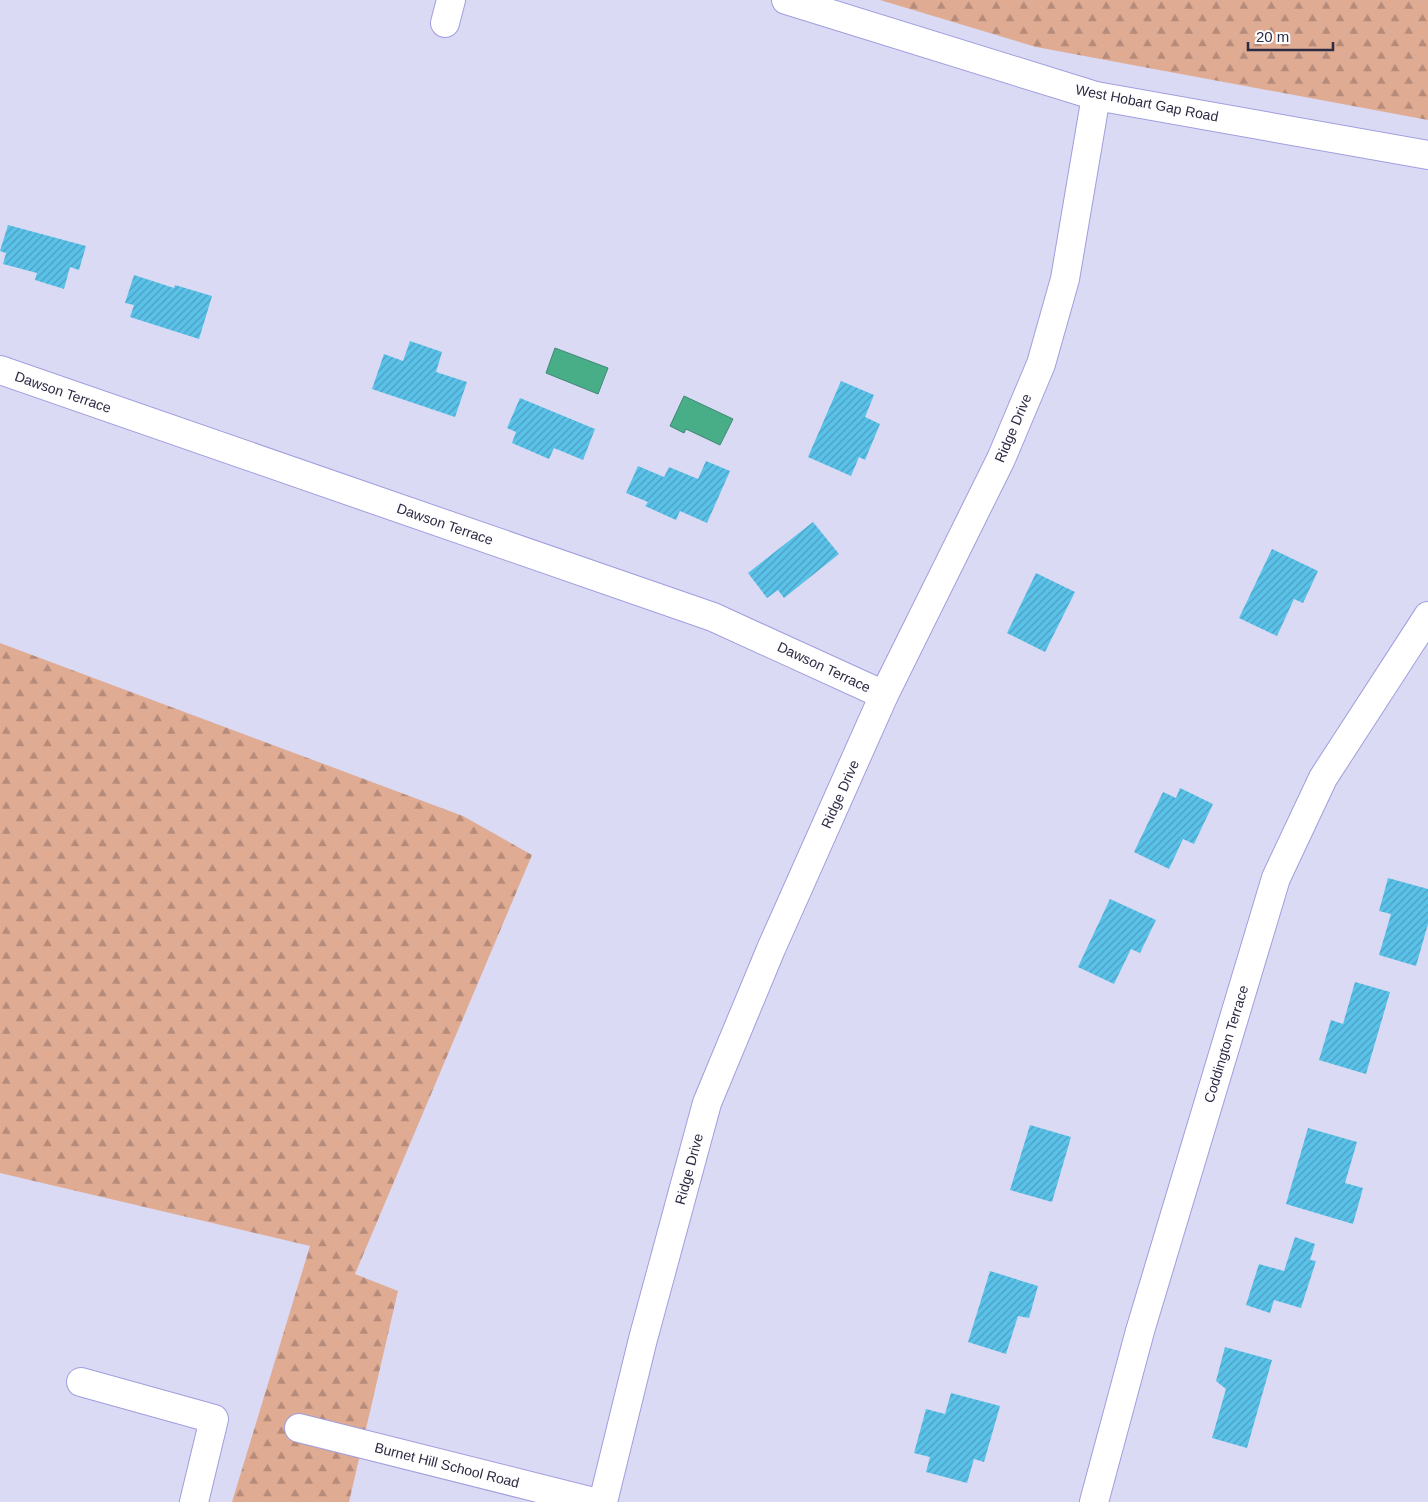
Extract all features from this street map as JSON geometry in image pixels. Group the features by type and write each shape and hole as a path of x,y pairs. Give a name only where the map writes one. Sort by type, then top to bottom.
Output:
{"street":[{"name":"West Hobart Gap Road","path":"786,0 1096,96 1428,155"},
{"name":"Ridge Drive","path":"603,1502 643,1339 707,1103 771,949 884,695 1001,459 1040,364 1065,278 1096,96"},
{"name":"Dawson Terrace","path":"0,370 713,617 884,695"},
{"name":"Coddington Terrace","path":"1094,1502 1140,1331 1276,878 1323,778 1428,616"},
{"path":"81,1382 214,1419 194,1502"},
{"name":"Burnet Hill School Road","path":"299,1428 594,1502"}],"green space":[{"path":"880,0 1428,0 1428,120 1036,47"},
{"path":"0,643 463,816 532,855 355,1274 398,1291 349,1502 232,1502 310,1246 0,1173"}],"shaded area":[{"path":"555,348 608,368 598,394 546,373"},
{"path":"684,396 733,419 720,445 686,429 684,433 670,426"}],"building":[{"path":"8,225 86,246 79,270 70,267 64,289 35,280 37,273 3,264 6,253 0,251"},
{"path":"134,275 174,288 175,285 212,296 199,339 130,317 134,305 125,303"},
{"path":"410,341 442,352 436,372 467,382 455,417 372,389 384,354 403,361"},
{"path":"841,381 874,395 865,417 880,424 865,460 859,457 851,476 808,457"},
{"path":"520,398 595,429 583,460 554,448 549,459 512,443 516,432 507,428"},
{"path":"706,461 730,471 707,523 680,511 676,520 645,506 648,502 626,493 638,466 664,477 669,467 698,479"},
{"path":"813,522 839,554 784,598 778,590 767,598 748,573"},
{"path":"1272,549 1318,571 1303,603 1294,599 1277,636 1239,618"},
{"path":"1036,573 1075,592 1045,652 1007,633"},
{"path":"1180,788 1213,804 1194,844 1183,839 1169,869 1134,852 1163,792 1176,798"},
{"path":"1388,878 1428,889 1428,924 1416,966 1379,955 1391,914 1379,911"},
{"path":"1110,899 1156,920 1140,953 1131,949 1114,984 1078,967"},
{"path":"1355,982 1390,992 1366,1074 1319,1060 1331,1020 1343,1024"},
{"path":"1030,1125 1071,1137 1052,1202 1010,1190"},
{"path":"1308,1128 1357,1142 1345,1183 1363,1188 1353,1224 1286,1204"},
{"path":"1295,1237 1315,1244 1310,1260 1316,1261 1301,1308 1274,1300 1270,1313 1246,1305 1259,1264 1284,1271"},
{"path":"990,1271 1038,1286 1029,1318 1018,1316 1006,1354 968,1342"},
{"path":"1225,1347 1272,1360 1247,1448 1212,1438 1226,1389 1216,1381"},
{"path":"951,1393 1000,1406 984,1462 974,1459 967,1483 926,1472 930,1457 914,1453 926,1409 945,1414"}]}
